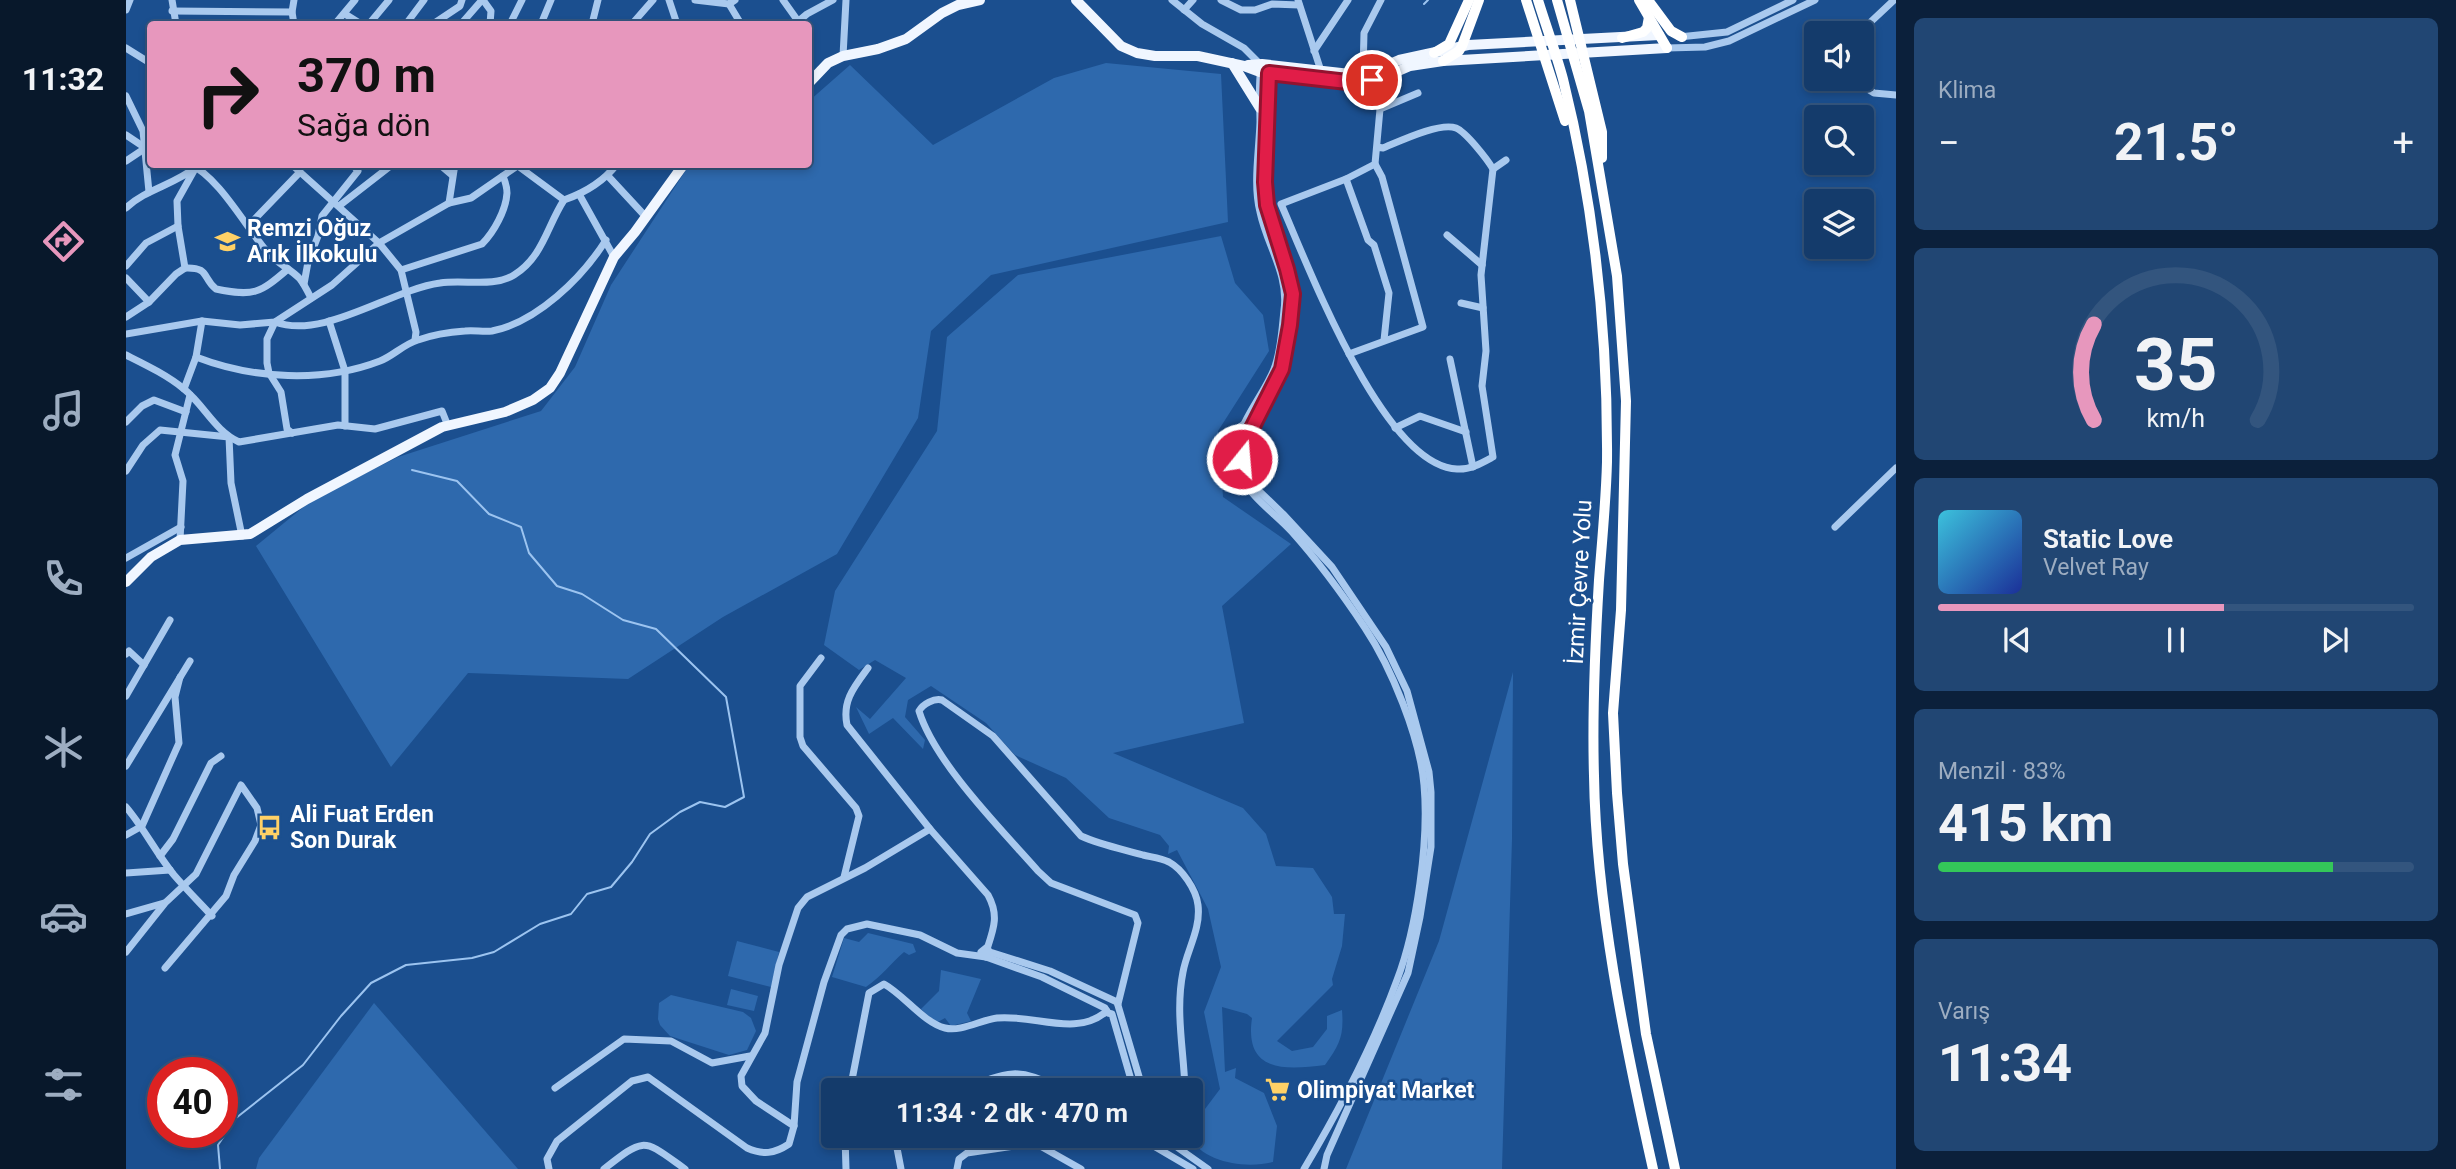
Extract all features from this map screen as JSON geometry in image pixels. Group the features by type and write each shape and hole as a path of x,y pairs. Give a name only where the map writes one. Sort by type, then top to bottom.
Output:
{"highway":[{"path":"1459,45 1469,0"},
{"path":"1443,61 1459,45 1479,0"},
{"path":"1526,0 1585,191"},
{"name":"İzmir Çevre Yolu","path":"1538,0 1563,79 1585,191 1600,296 1607,464 1593,699 1594,780 1604,903 1634,1084 1653,1169"},
{"name":"İzmir Çevre Yolu","path":"1557,0 1589,111 1618,276 1626,401 1620,610 1613,713 1617,793 1623,864 1646,1034 1675,1169"},
{"path":"1570,0 1602,132 1602,188"},
{"path":"1639,0 1671,31 1682,37"},
{"path":"1648,0 1667,48"},
{"path":"1623,44 1647,28 1652,14"},
{"path":"1434,53 1449,44 1459,45 1470,59"}],"main road":[{"path":"812,80 828,63 843,56 878,49 906,39 942,13 958,5 980,0"},
{"path":"1078,1 1121,46 1137,53 1155,56 1198,56 1264,70 1356,83 1376,79 1410,66 1623,44 1663,35"},
{"path":"1459,45 1623,44 1667,48"},
{"path":"1264,70 1350,74 1375,70 1399,60 1434,53"},
{"path":"1232,63 1260,108"},
{"path":"126,582 150,557 180,540 250,534 307,499 414,441 448,426 505,412 533,400 550,388 560,373 614,257 681,168"}],"street":[{"path":"126,10 130,0"},
{"path":"173,0 175,21"},
{"path":"294,0 294,21"},
{"path":"338,21 355,0"},
{"path":"372,21 389,0"},
{"path":"408,21 424,0"},
{"path":"438,21 460,6 463,0"},
{"path":"464,21 483,0 491,11"},
{"path":"490,21 493,0"},
{"path":"512,21 522,0"},
{"path":"542,21 551,0"},
{"path":"593,21 598,0"},
{"path":"669,0 676,21"},
{"path":"695,0 732,2 740,21"},
{"path":"783,0 795,21"},
{"path":"799,21 832,0"},
{"path":"843,56 846,0"},
{"path":"1172,0 1202,23 1244,48 1264,70 1267,205 1293,294 1282,369 1248,436 1242,459 1237,466"},
{"path":"1184,10 1194,0"},
{"path":"1221,0 1241,10 1255,10 1272,4 1299,3 1321,71"},
{"path":"1314,51 1349,0"},
{"path":"1363,72 1364,33 1381,0"},
{"path":"1663,35 1682,37 1727,32 1794,0"},
{"path":"1667,48 1705,47 1729,41 1815,0"},
{"path":"1871,21 1894,0"},
{"path":"634,21 649,1"},
{"path":"172,11 292,12"},
{"path":"345,14 356,21"},
{"path":"126,48 147,61"},
{"path":"1264,70 1260,108 1259,209 1284,278 1285,305 1275,368 1244,425 1236,452 1237,466 1250,490 1293,533 1365,628 1398,692 1419,757 1425,808 1412,923 1397,980 1358,1067 1304,1169"},
{"path":"1349,354 1423,327 1382,177 1375,164 1380,109 1376,79"},
{"path":"1871,91 1896,95"},
{"path":"1380,109 1418,93"},
{"path":"126,96 143,131 147,150"},
{"path":"1375,164 1346,179 1281,204 1349,354 1395,428 1415,450 1435,462 1457,469 1473,467 1493,457 1482,386 1486,351 1482,265 1493,169 1463,133 1454,127 1436,129 1377,148"},
{"path":"126,135 147,150"},
{"path":"126,161 147,150"},
{"path":"1493,169 1506,160"},
{"path":"148,168 149,192"},
{"path":"126,208 137,198 181,179 190,168"},
{"path":"185,268 177,201 192,168"},
{"path":"196,168 249,225 270,255 304,285 311,298"},
{"path":"296,168 379,243 401,270 415,340"},
{"path":"336,204 358,171 355,168"},
{"path":"304,285 322,216 387,168"},
{"path":"444,168 452,175"},
{"path":"450,203 454,168"},
{"path":"292,433 287,429 281,392 269,373 267,363 267,339 275,322 332,285 379,243 450,203 471,198 515,168"},
{"path":"523,168 564,200"},
{"path":"126,334 202,321 240,325 275,322 288,326 321,325 436,283 499,281 511,277 536,256 564,200 608,176 614,168"},
{"path":"249,225 300,172"},
{"path":"401,270 482,244 491,235 505,201 507,192 503,176"},
{"path":"608,176 646,217"},
{"path":"1346,179 1368,240 1374,245 1389,293 1384,340"},
{"path":"579,194 614,257"},
{"path":"126,267 146,243 178,226"},
{"path":"1447,235 1482,265"},
{"path":"196,357 220,366 269,373 315,374 345,371 382,360 415,340 466,331 488,331 524,321 570,286 587,268 606,240"},
{"path":"126,317 149,302 185,268 201,270 216,289 249,293 259,292 288,269"},
{"path":"126,278 149,302"},
{"path":"1461,303 1483,308"},
{"path":"180,540 183,481 175,455 186,412 187,392 202,321"},
{"path":"329,321 345,371 345,426"},
{"path":"126,355 152,368 187,392 217,428 229,438 231,483 242,536"},
{"path":"1450,359 1473,467"},
{"path":"126,422 142,406 153,400 186,412"},
{"path":"126,471 143,444 159,430 249,442 338,425 375,429 442,411 448,426"},
{"path":"1395,428 1420,416 1466,432"},
{"path":"1237,466 1234,467 1226,461 1223,447 1228,434 1244,425"},
{"path":"1244,449 1248,476 1256,488 1332,567 1392,657 1407,691 1432,792 1431,847 1408,973 1327,1155 1324,1169"},
{"path":"1835,527 1896,468"},
{"path":"126,558 181,527"},
{"path":"126,696 170,620"},
{"path":"126,654 129,651 144,665"},
{"path":"821,658 800,686 800,737 803,746 856,808 859,816 844,877"},
{"path":"126,766 190,661"},
{"path":"868,668 846,701 844,713 847,725 930,829 988,895 994,906 996,923 988,953"},
{"path":"126,835 142,826 179,743 176,697 180,677"},
{"path":"1131,1078 1112,1008 1138,923 1135,915 1051,883 1038,871 960,780 934,744 919,711 936,699 942,700 993,736 1065,821 1081,836 1093,842 1167,861 1178,869 1192,887 1199,911 1192,949 1183,971 1180,1017 1184,1078"},
{"path":"160,856 173,839 211,763 222,756"},
{"path":"126,952 165,902 196,874 241,785 257,808 261,825 234,875 226,896 165,968"},
{"path":"126,807 142,826 170,870 212,915"},
{"path":"794,1126 756,1101 741,1086 741,1076 765,1033 779,965 798,908 807,897 874,863 930,829"},
{"path":"126,873 170,870"},
{"path":"126,914 165,902"},
{"path":"549,1169 547,1159 556,1141 632,1080 641,1077 648,1077 747,1148 757,1152 777,1152 789,1144 794,1126 797,1082 824,982 841,935 846,929 867,924 920,935 957,953 988,953 1050,971 1112,1008 1138,1078"},
{"path":"852,1078 869,993 884,984 895,990 935,1025 947,1029 999,1018 1075,1026 1099,1019 1112,1008"},
{"path":"555,1088 624,1038 671,1041 712,1063 750,1056"},
{"path":"991,1078 1017,1073 1038,1078"},
{"path":"957,1169 959,1159 967,1153 1035,1143 1059,1154 1081,1169"},
{"path":"604,1169 633,1145 641,1145 652,1146 685,1169"},
{"path":"845,1148 846,1169"},
{"path":"897,1148 901,1169"},
{"path":"1161,1148 1193,1169"},
{"path":"1180,1148 1208,1169"}],"shaded area":[{"path":"1106,63 1221,74 1228,222 991,275 931,331 918,418 837,554 723,617 628,679 468,673 391,767 256,546 312,500 398,457 541,411 575,367 611,285 686,170 812,168 812,98 850,65 933,145 1054,78"},
{"path":"1221,236 1235,283 1263,315 1269,351 1218,431 1223,497 1291,544 1222,606 1244,723 1113,753 1243,808 1266,834 1276,866 1313,868 1332,897 1334,914 1345,914 1342,946 1332,979 1333,985 1277,1041 1292,1051 1313,1047 1327,1029 1327,1016 1342,1010 1340,1039 1325,1065 1282,1067 1270,1064 1254,1049 1251,1036 1252,1018 1222,1007 1225,1072 1236,1068 1235,1078 1264,1093 1277,1126 1273,1162 1250,1165 1226,1162 1199,1148 1203,1148 1203,1112 1220,1089 1204,1012 1221,967 1208,909 1177,850 1168,854 1169,846 1160,835 1109,818 1066,778 1015,755 986,723 931,686 908,700 905,717 925,740 923,749 893,718 869,734 856,707 870,719 906,678 875,660 859,670 824,645 835,591 937,431 947,337 1018,275"},
{"path":"1513,672 1512,839 1502,1169 1346,1169 1439,941"},
{"path":"868,933 913,944 916,952 909,955 904,952 866,987 832,977 844,938 859,942"},
{"path":"737,941 779,952 771,987 728,976"},
{"path":"941,970 981,979 967,1013 971,1021 951,1026 945,1018 936,1023 921,1009 939,991"},
{"path":"731,989 758,996 754,1011 727,1005"},
{"path":"671,995 743,1012 751,1018 756,1031 747,1050 729,1055 670,1036 658,1019 659,1003"},
{"path":"374,1003 518,1169 256,1169 259,1158"}],"waterway":[{"path":"1424,4 1428,0"},
{"path":"220,1169 218,1145 236,1118 303,1065 371,983 406,965 472,958 494,952 540,924 571,914 587,894 611,887 650,834 680,812 700,802 725,807 744,797 726,697 656,629 623,620 582,594 557,586 529,553 521,527 489,514 457,481 412,470"}],"place":[{"name":"Remzi Oğuz Arık İlkokulu","path":"227,241"},
{"name":"Ali Fuat Erden Son Durak","path":"270,827"},
{"name":"Olimpiyat Market","path":"1277,1090"}],"route":[{"path":"1242,459 1248,436 1282,369 1293,294 1267,205 1265,182 1269,73 1356,83 1372,80"}]}
